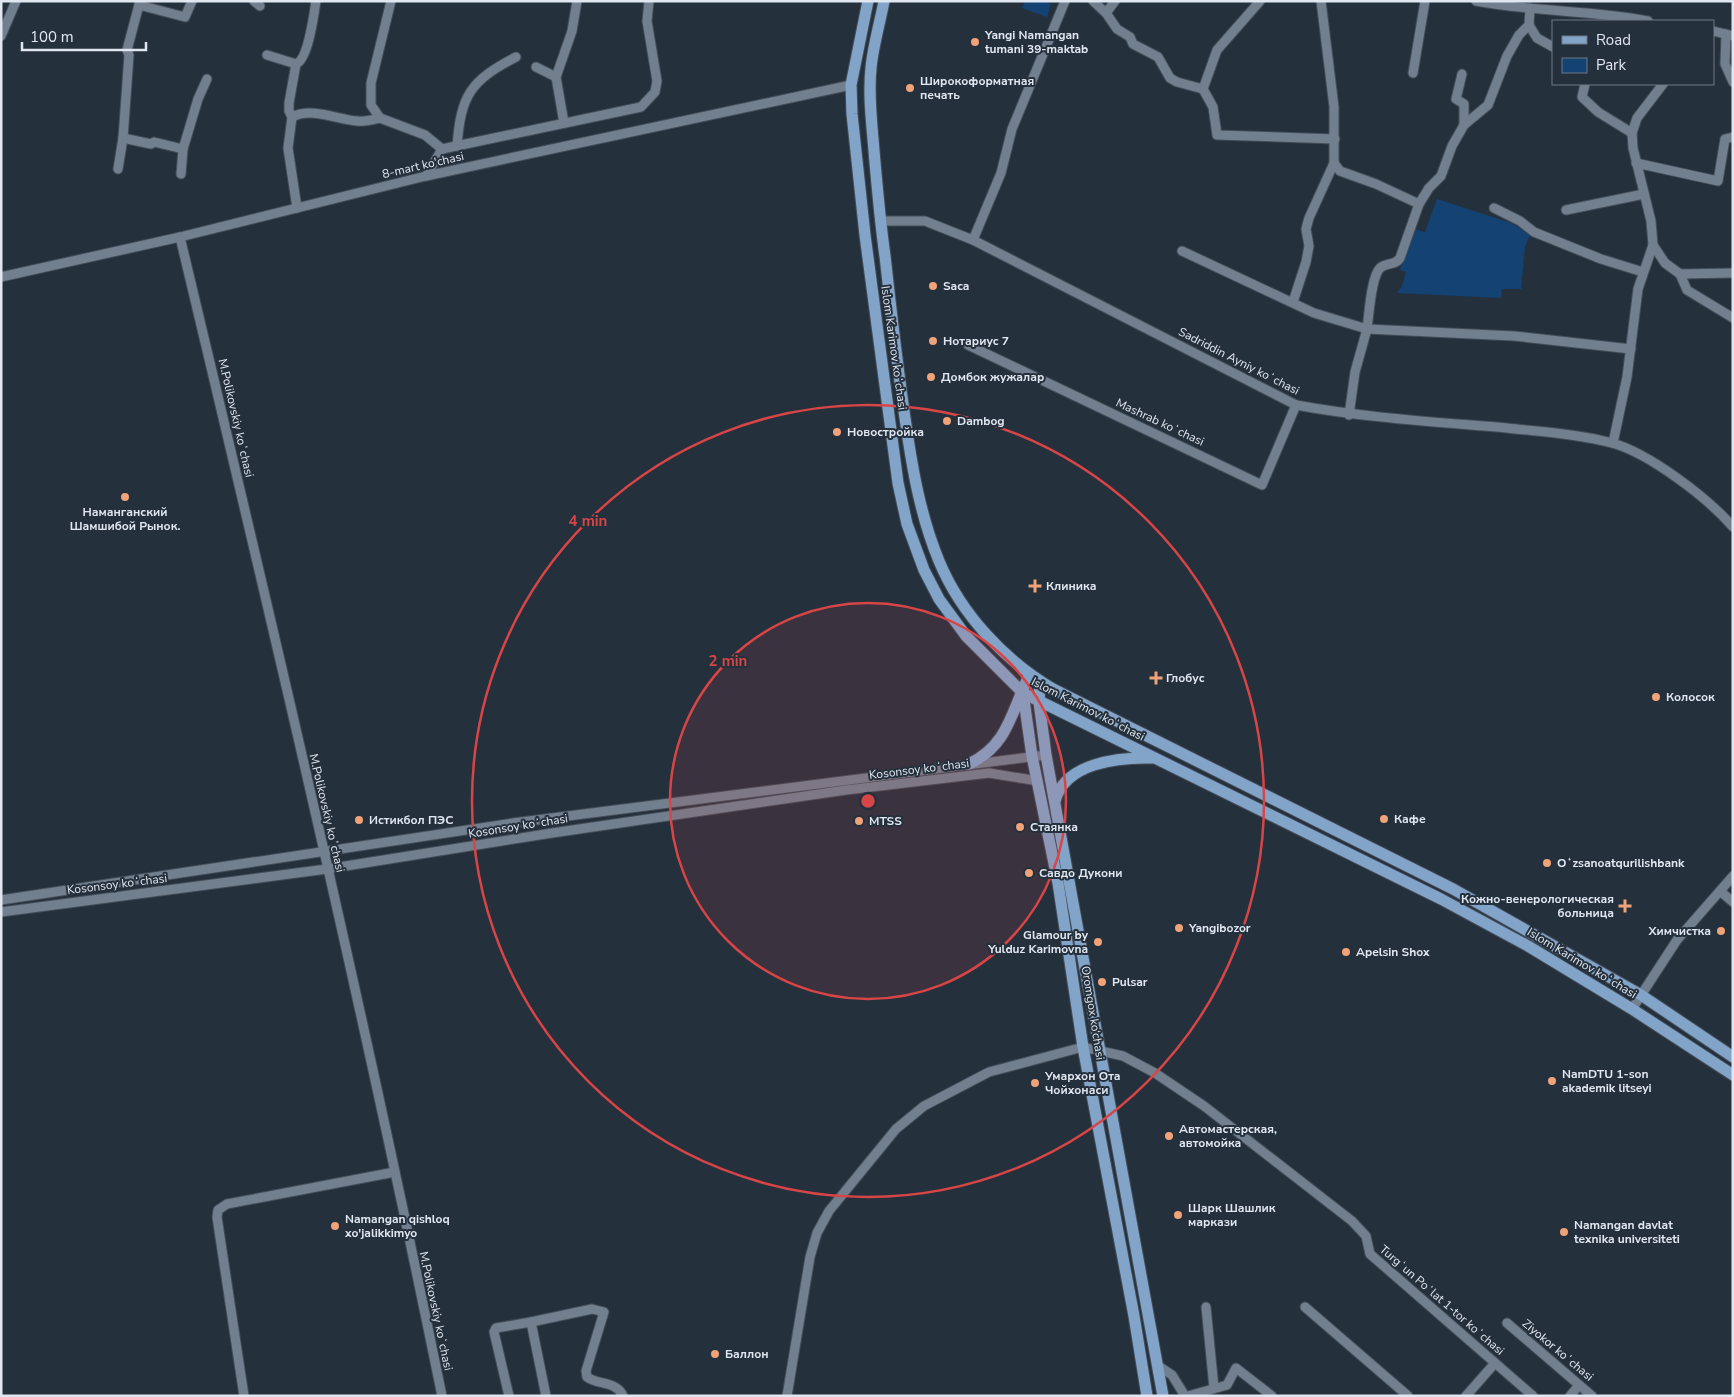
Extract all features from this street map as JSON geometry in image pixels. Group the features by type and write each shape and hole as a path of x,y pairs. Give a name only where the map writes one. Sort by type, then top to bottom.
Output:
{"main road":[{"name":"Islom Karimov koʻchasi","path":"868,1 852,85 852,114 864,235 898,483 907,524 924,570 939,599 966,636 1023,693 1441,899 1528,946 1632,1009 1733,1075"},
{"name":"Islom Karimov koʻchasi","path":"884,1 871,68 870,102 880,221 905,421 914,478 924,522 940,562 961,600 983,630 1007,655 1035,678 1453,889 1641,995 1733,1057"},
{"path":"969,764 989,752 999,742 1023,693 1035,678"},
{"name":"Oromgox ko‘chasi","path":"1035,678 1046,755 1163,1396"},
{"name":"Oromgox ko‘chasi","path":"1023,693 1032,756 1058,883 1083,1047 1134,1316 1147,1396"},
{"path":"1055,803 1064,783 1079,772 1093,766 1121,760 1156,758"}],"street":[{"path":"1,36 16,1"},
{"path":"118,169 123,138 129,55 127,50 139,3 184,17 192,1"},
{"path":"267,55 296,64 301,62 316,1"},
{"path":"380,118 371,105 370,91 391,1"},
{"path":"564,123 556,77 572,32 577,1"},
{"path":"426,176 442,150 641,107 649,101 655,92 657,81 647,21 649,1"},
{"path":"973,240 1001,173 1012,129 1065,1"},
{"path":"1093,1 1106,13 1117,28 1130,38 1133,44 1158,57 1170,78 1190,87 1203,89"},
{"path":"1106,13 1115,1"},
{"path":"1260,1 1217,50 1203,89 1213,107 1217,135 1335,139"},
{"path":"1293,302 1306,262 1309,246 1306,229 1309,218 1334,163 1335,139 1321,1"},
{"path":"1413,73 1425,1"},
{"path":"1476,1 1641,20"},
{"path":"1349,415 1355,372 1367,329 1375,274 1383,265 1395,264 1400,258 1419,204 1429,188 1441,176 1452,146 1464,125 1488,105 1507,56 1519,35 1528,26 1530,8"},
{"path":"1528,26 1537,38 1552,46"},
{"path":"1714,31 1729,35 1725,64 1733,82"},
{"path":"457,146 460,117 467,97 484,75 516,57"},
{"path":"296,64 288,110 292,117 288,148 297,208"},
{"path":"536,67 556,77"},
{"path":"1462,74 1456,99 1464,104 1464,125"},
{"path":"181,174 183,149 198,99 207,79"},
{"name":"8-mart ko'chasi","path":"1,277 180,237 426,176 852,85"},
{"path":"1585,85 1582,97 1588,104 1632,133"},
{"path":"1612,443 1627,377 1638,289 1653,245 1651,221 1636,163 1632,133 1637,118 1663,85"},
{"path":"292,117 306,114 327,114 357,121 380,118 425,135 442,150"},
{"path":"123,138 150,144 154,142 183,149"},
{"path":"1636,163 1718,181 1729,138"},
{"path":"1334,163 1345,174 1376,184 1419,204"},
{"path":"1566,210 1644,194"},
{"path":"1494,208 1520,221 1534,232 1601,259 1643,272"},
{"name":"Sadriddin Ayniy koʻchasi","path":"880,221 904,219 925,221 973,240 1296,405 1349,415 1554,433 1612,443 1642,457 1682,481 1711,505 1733,527"},
{"name":"M.Polikovskiy koʻchasi","path":"180,237 324,853 395,1172 442,1396"},
{"path":"1653,245 1665,263 1680,274 1687,290 1733,318"},
{"path":"1182,251 1314,313 1367,329 1514,336 1631,350"},
{"path":"1680,274 1733,273"},
{"name":"Mashrab koʻchasi","path":"968,345 1262,485 1296,405"},
{"name":"Kosonsoy koʻchasi","path":"1,900 324,853 513,823 1046,755"},
{"name":"Kosonsoy koʻchasi","path":"1,912 327,869 552,832 872,787 989,773 1038,781"},
{"path":"1632,1009 1677,940 1733,876"},
{"path":"1720,891 1733,902"},
{"path":"787,1396 810,1257 817,1233 829,1211 869,1159 896,1129 924,1106 989,1072 1083,1047"},
{"name":"Turgʻun Poʻlat 1-tor koʻchasi","path":"1083,1047 1123,1056 1155,1073 1229,1124 1304,1182 1366,1236 1370,1254 1533,1396"},
{"path":"244,1396 217,1217 218,1210 227,1204 395,1172"},
{"path":"1305,1306 1408,1396"},
{"path":"1206,1307 1214,1388"},
{"path":"509,1396 494,1332 496,1328 587,1310 604,1312 586,1371 587,1377 592,1381 614,1386 622,1396"},
{"path":"531,1322 546,1396"},
{"name":"Ziyokor koʻchasi","path":"1507,1323 1592,1396"},
{"path":"1466,1396 1494,1363"},
{"path":"1157,1365 1172,1376 1187,1396 1226,1385 1236,1368 1272,1396"},
{"path":"1570,1396 1579,1385"}],"green space":[{"path":"1025,1 1044,1 1051,4 1047,17 1022,8"},
{"path":"1437,199 1511,223 1530,235 1525,247 1521,289 1502,289 1501,298 1397,293 1402,286 1406,272 1400,270 1414,229 1425,232"}],"place":[{"name":"Yangi Namangan tumani 39-maktab","path":"975,42"},
{"name":"Широкоформатная печать","path":"910,88"},
{"name":"Saca","path":"933,286"},
{"name":"Нотариус 7","path":"933,341"},
{"name":"Домбок жужалар","path":"931,377"},
{"name":"Dambog","path":"947,421"},
{"name":"Новостройка","path":"837,432"},
{"name":"Наманганский Шамшибой Рынок.","path":"125,497"},
{"name":"Клиника","path":"1035,586"},
{"name":"Глобус","path":"1156,678"},
{"name":"Колосок","path":"1656,697"},
{"name":"Кафе","path":"1384,819"},
{"name":"Истикбол ПЭС","path":"359,820"},
{"name":"MTSS","path":"859,821"},
{"name":"Стаянка","path":"1020,827"},
{"name":"Oʻzsanoatqurilishbank","path":"1547,863"},
{"name":"Савдо Дукони","path":"1029,873"},
{"name":"Кожно-венерологическая больница","path":"1625,906"},
{"name":"Yangibozor","path":"1179,928"},
{"name":"Химчистка","path":"1721,931"},
{"name":"Glamour by Yulduz Karimovna","path":"1098,942"},
{"name":"Apelsin Shox","path":"1346,952"},
{"name":"Pulsar","path":"1102,982"},
{"name":"NamDTU 1-son akademik litseyi","path":"1552,1081"},
{"name":"Умархон Ота Чойхонаси","path":"1035,1083"},
{"name":"Автомастерская, автомойка","path":"1169,1136"},
{"name":"Шарк Шашлик маркази","path":"1178,1215"},
{"name":"Namangan qishloq xo'jalikkimyo","path":"335,1226"},
{"name":"Namangan davlat texnika universiteti","path":"1564,1232"},
{"name":"Баллон","path":"715,1354"}]}
